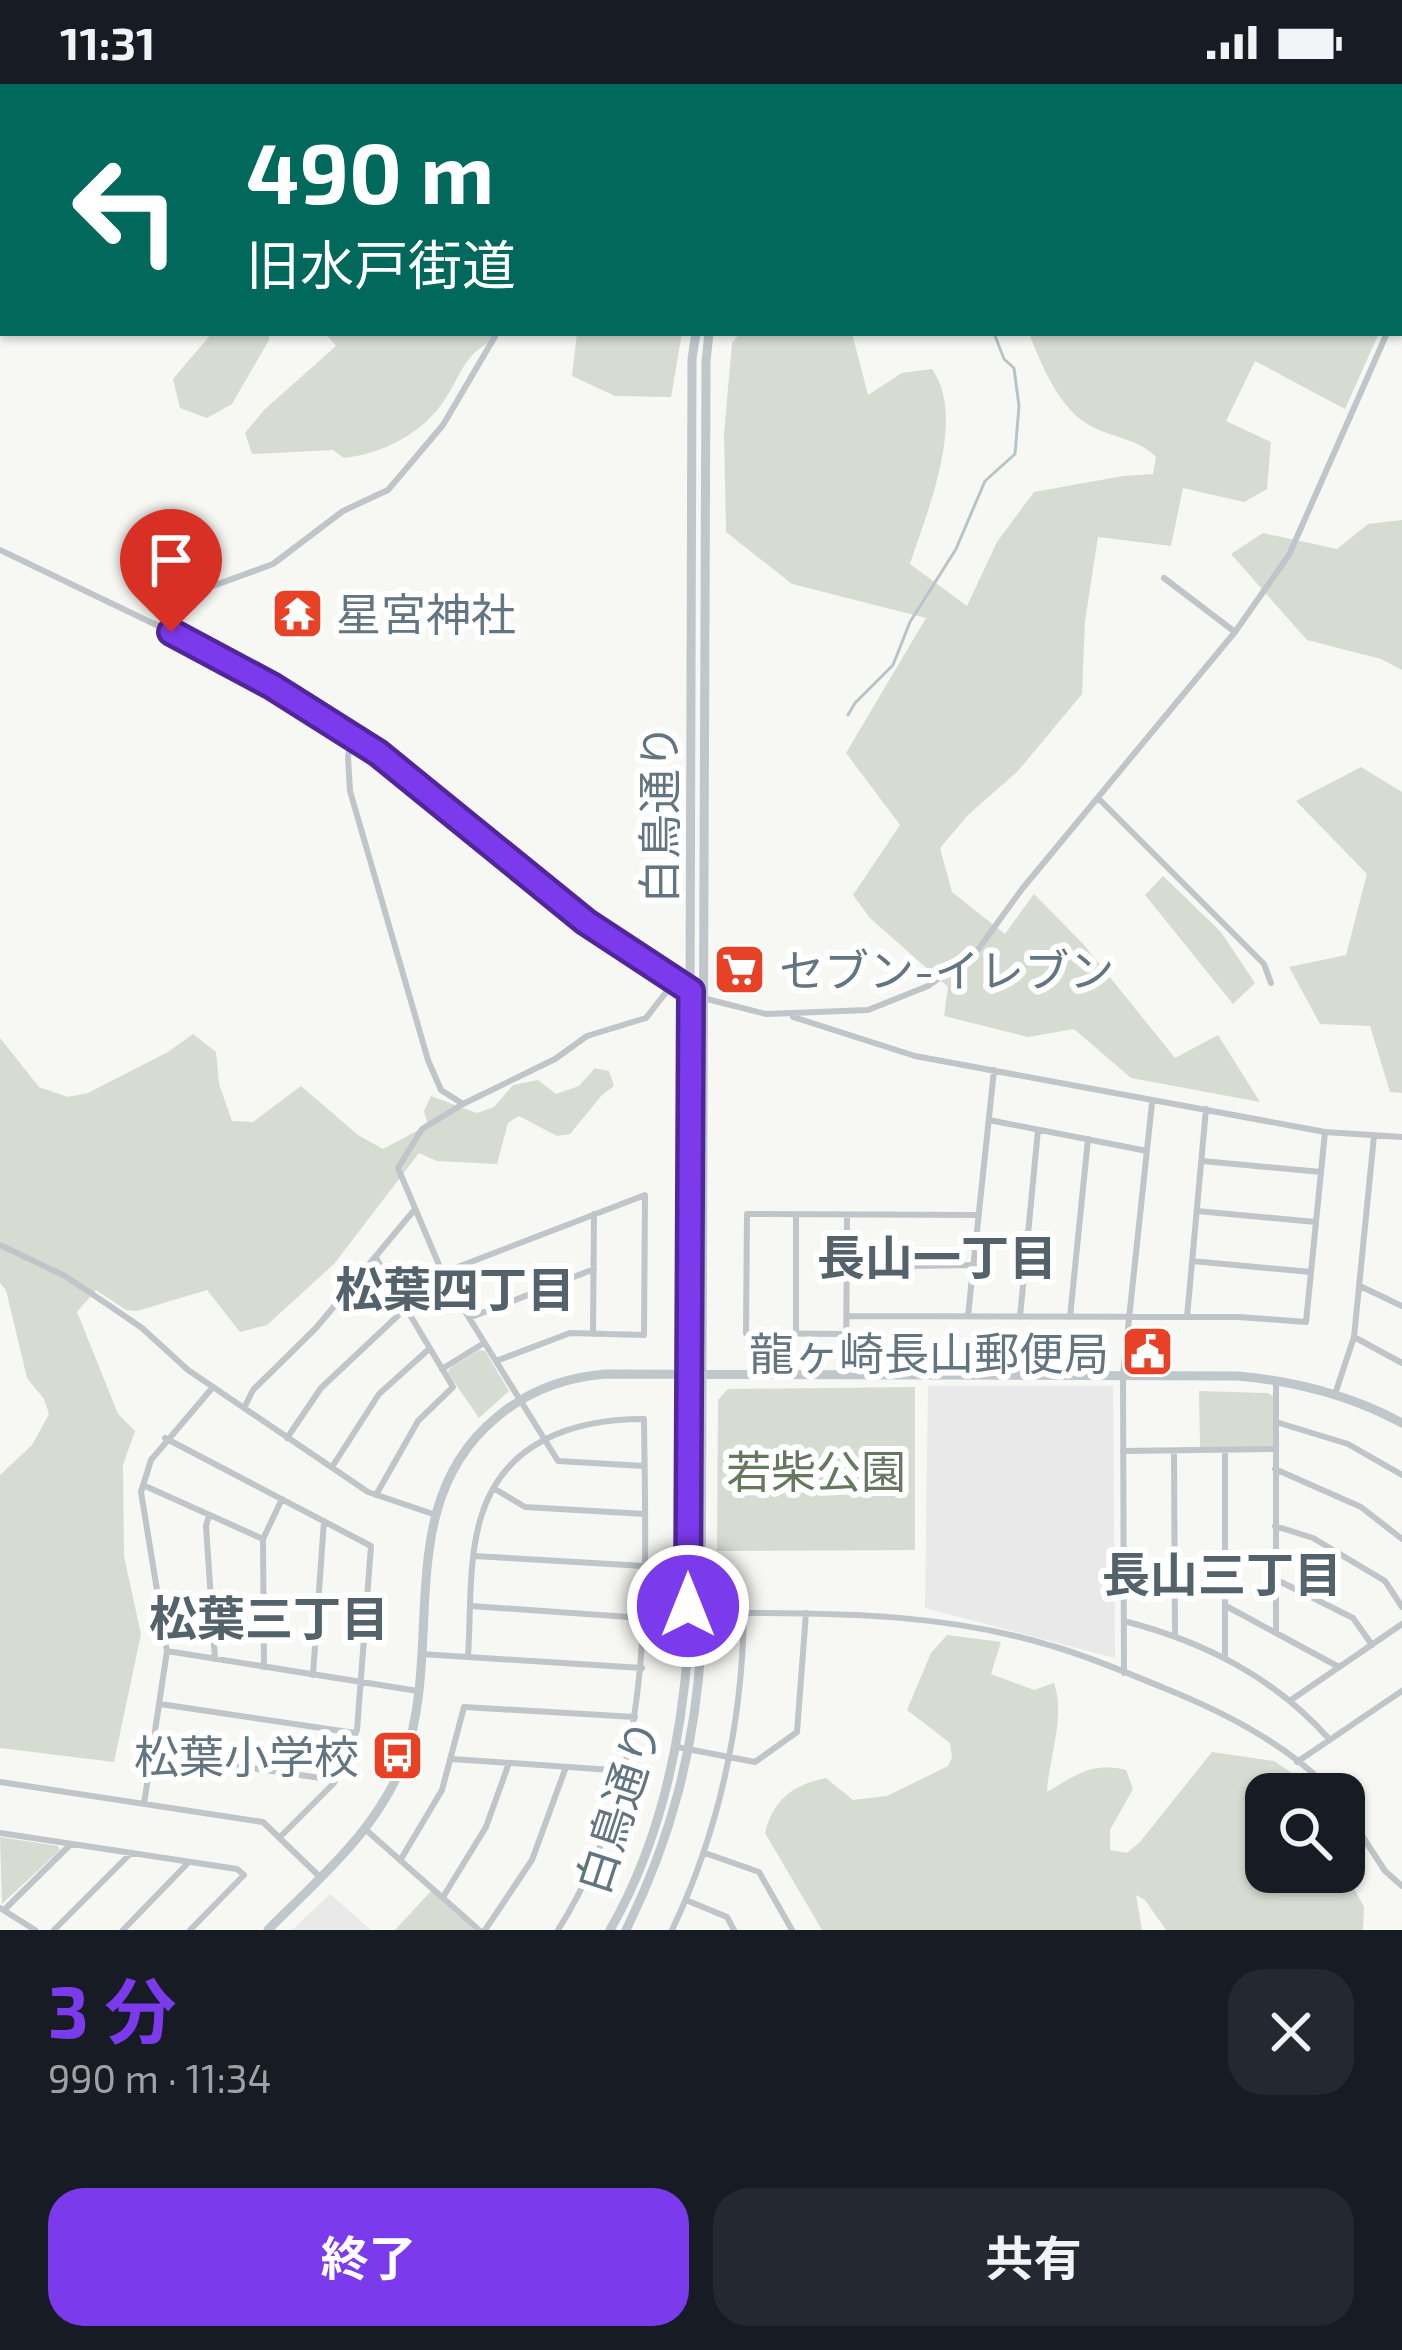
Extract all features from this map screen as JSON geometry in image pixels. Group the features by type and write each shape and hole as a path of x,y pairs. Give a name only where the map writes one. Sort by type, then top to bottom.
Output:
{"main road":[{"name":"白鳥通り","path":"610,1930 648,1847 677,1747 688,1647 696,336"},
{"name":"白鳥通り","path":"626,1930 661,1852 690,1751 701,1647 710,336"},
{"path":"268,1930 365,1829 398,1775 413,1727 433,1514 443,1484 466,1447 520,1400 557,1383 591,1375 688,1374 1276,1380 1336,1394 1402,1424"}],"street":[{"path":"171,632 200,591 273,564 343,511 388,490 443,425 495,336"},
{"path":"784,1014 868,1010 949,974 977,951 1022,889 1235,632 1296,543 1386,336"},
{"path":"0,550 171,632 352,736 586,922 703,998 784,1014 915,1056 1325,1132 1402,1137"},
{"path":"1164,578 1235,632"},
{"path":"352,736 347,757 350,791 428,1060 441,1090 463,1104"},
{"path":"1100,799 1264,964 1271,983"},
{"path":"644,1466 558,1461 442,1274 398,1168 422,1129 555,1059 587,1036 646,1018 675,982"},
{"path":"968,1316 994,1070"},
{"path":"1124,1673 1123,1375 1152,1102"},
{"path":"1187,1317 1206,1109"},
{"path":"988,1120 1147,1151"},
{"path":"1020,1317 1038,1130"},
{"path":"847,1316 1306,1322 1325,1132"},
{"path":"1336,1394 1354,1337 1362,1287 1374,1136"},
{"path":"1070,1317 1088,1139"},
{"path":"1202,1161 1321,1172"},
{"path":"442,1274 645,1195 644,1335 570,1333 496,1361"},
{"path":"244,1408 253,1390 316,1328 415,1209"},
{"path":"1197,1211 1316,1222"},
{"path":"593,1334 594,1214"},
{"path":"847,1334 746,1333 747,1214 979,1215"},
{"path":"796,1215 796,1334"},
{"path":"846,1375 847,1215"},
{"path":"0,1245 65,1276 212,1387 376,1495 433,1514"},
{"path":"376,1258 453,1387 418,1421 376,1495"},
{"path":"1192,1262 1311,1272"},
{"path":"847,1267 974,1265"},
{"path":"469,1318 594,1269"},
{"path":"1362,1287 1402,1306"},
{"path":"287,1438 321,1388 405,1310"},
{"path":"1354,1337 1402,1363"},
{"path":"442,1369 484,1343"},
{"path":"332,1467 379,1394 429,1349"},
{"path":"1276,1380 1276,1633"},
{"path":"144,1804 167,1652 143,1485 152,1460 212,1387"},
{"path":"468,1656 475,1556 482,1516 495,1489 544,1438 586,1422 644,1419 642,1668 636,1718 626,1771 602,1842 558,1930"},
{"path":"1276,1422 1348,1444 1402,1475"},
{"path":"167,1439 371,1546 355,1733 335,1780 279,1838"},
{"path":"1124,1450 1276,1449"},
{"path":"1174,1450 1175,1636"},
{"path":"1225,1450 1225,1657"},
{"path":"1274,1469 1361,1507 1402,1539"},
{"path":"143,1485 262,1539"},
{"path":"495,1489 525,1507 645,1514"},
{"path":"264,1667 262,1539 282,1499"},
{"path":"209,1515 215,1659"},
{"path":"313,1675 324,1521"},
{"path":"1275,1526 1313,1538 1385,1580 1402,1607"},
{"path":"475,1556 644,1566"},
{"path":"1275,1579 1353,1618 1372,1646"},
{"path":"471,1606 643,1618"},
{"path":"1225,1606 1339,1667"},
{"path":"672,1930 705,1853 730,1758 742,1679 744,1613 916,1618 1052,1646 1221,1712 1310,1773"},
{"path":"677,1747 754,1762 797,1732 806,1613"},
{"path":"1123,1621 1225,1657 1291,1700 1330,1740"},
{"path":"1291,1700 1402,1624"},
{"path":"167,1652 418,1691"},
{"path":"421,1654 642,1668"},
{"path":"1297,1762 1402,1691"},
{"path":"160,1703 355,1733"},
{"path":"401,1859 429,1815 452,1759 464,1707 636,1718"},
{"path":"152,1754 335,1780"},
{"path":"452,1759 626,1771"},
{"path":"442,1897 486,1827 509,1762"},
{"path":"365,1829 482,1930 532,1860 566,1767"},
{"path":"0,1782 262,1822 320,1877"},
{"path":"0,1833 237,1869 244,1875 190,1930"},
{"path":"1365,1840 1385,1871 1402,1886"},
{"path":"35,1930 2,1909 71,1844"},
{"path":"53,1930 131,1853"},
{"path":"705,1853 758,1872 792,1930"},
{"path":"123,1930 189,1862"},
{"path":"686,1900 727,1917 734,1930"}],"shaded area":[{"path":"928,1386 1113,1386 1115,1658 925,1608"},
{"path":"330,1894 371,1930 292,1930"}],"green space":[{"path":"209,336 269,336 232,404 207,418 180,408 173,379"},
{"path":"328,336 491,336 493,341 468,360 432,416 385,447 344,458 333,450 252,454 245,433 336,346"},
{"path":"577,336 681,336 671,397 615,396 572,376"},
{"path":"738,336 853,336 868,395 902,373 932,369 942,389 945,439 934,492 910,564 967,606 997,542 1034,492 1153,474 1156,457 1148,450 1095,428 1067,406 1044,370 1030,336 1378,336 1345,409 1255,361 1226,421 1271,442 1267,489 1244,502 1183,488 1171,546 1098,537 1085,621 1082,694 1018,771 968,815 940,848 952,892 1005,934 1034,894 1084,945 1175,1058 1218,1035 1260,1102 1131,1078 1074,1029 1028,1037 944,1016 948,987 870,918 853,895 900,825 846,753 926,618 792,584 726,532 724,434 732,343"},
{"path":"1402,520 1402,670 1381,659 1307,640 1231,554 1263,533 1337,549 1368,524"},
{"path":"1361,767 1402,792 1402,1093 1390,1092 1370,1026 1320,1024 1289,967 1346,955 1367,874 1296,801"},
{"path":"1163,876 1221,932 1255,983 1233,1004 1145,895"},
{"path":"193,1034 216,1052 219,1084 232,1121 253,1122 301,1086 358,1135 383,1149 428,1125 424,1111 431,1096 477,1113 494,1107 513,1085 538,1080 556,1094 579,1086 595,1068 609,1071 614,1086 570,1134 557,1136 519,1116 508,1123 497,1164 437,1161 419,1153 334,1264 267,1325 240,1332 207,1290 137,1311 126,1310 96,1290 77,1312 118,1414 135,1431 123,1465 124,1556 141,1634 114,1762 0,1748 0,1475 32,1445 49,1414 27,1378 6,1290 0,1283 0,1038 39,1087 68,1097 88,1093"},
{"path":"479,1350 485,1351 509,1391 479,1418 448,1373"},
{"name":"若柴公園","path":"915,1387 915,1550 717,1551 718,1400 728,1389"},
{"path":"1199,1391 1273,1396 1274,1447 1200,1447"},
{"path":"947,1635 1001,1642 991,1674 1034,1690 1054,1683 1058,1723 1047,1792 1094,1769 1126,1770 1133,1789 1110,1830 1110,1850 1127,1853 1140,1842 1212,1752 1274,1761 1292,1773 1245,1773 1245,1893 1356,1893 1364,1907 1363,1930 1166,1930 1136,1895 1142,1930 822,1930 765,1833 769,1821 786,1796 814,1781 826,1778 853,1800 887,1796 948,1766 950,1743 907,1710 931,1653"},
{"path":"0,1837 60,1850 2,1904"},
{"path":"431,1891 474,1930 395,1930"}],"waterway":[{"path":"848,715 893,665 910,622 956,549 985,481 1015,454 1019,406 1014,368 1004,359 995,336"}],"place":[{"name":"星宮神社","path":"297,613"},
{"name":"セブン-イレブン","path":"740,969"},
{"name":"龍ヶ崎長山郵便局","path":"1148,1352"},
{"name":"松葉小学校","path":"398,1755"}],"district":[{"name":"長山一丁目","path":"937,1256"},
{"name":"松葉四丁目","path":"455,1288"},
{"name":"長山三丁目","path":"1222,1573"},
{"name":"松葉三丁目","path":"269,1617"}],"route":[{"path":"171,632 272,686 378,753 586,922 691,991 688,1606"}]}
